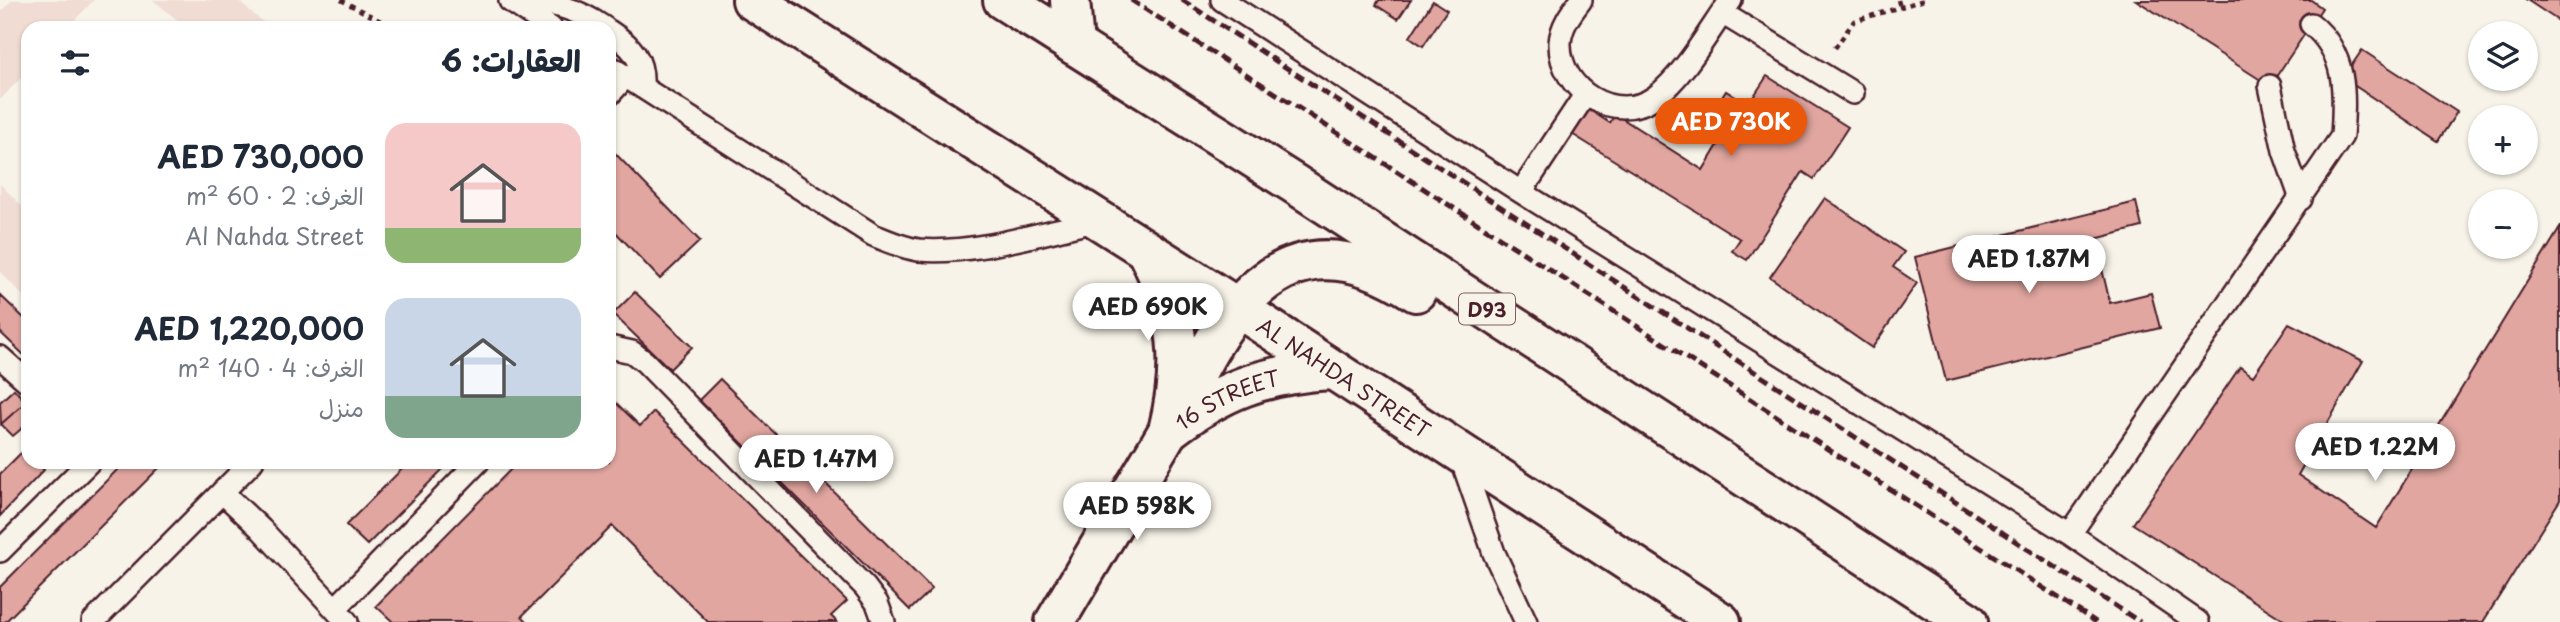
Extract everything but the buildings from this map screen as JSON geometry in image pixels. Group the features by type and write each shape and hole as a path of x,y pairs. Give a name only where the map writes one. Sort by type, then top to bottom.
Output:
{"main road":[{"name":"AL NAHDA STREET","path":"752,0 1096,221 1237,308 1721,622"},
{"name":"D93","path":"1003,0 1968,622"},
{"path":"1070,0 1074,45"},
{"name":"16 STREET","path":"1055,622 1168,431 1177,395 1180,358 1175,321 1164,285 1147,253"},
{"path":"1168,431 1201,364 1237,308 1258,284 1284,268 1312,261 1342,260 1371,266 1397,279 1852,572 1958,622"},
{"name":"16 STREET","path":"1168,431 1227,392 1260,379 1295,372 1331,370"}],"lane":[{"path":"1222,0 1521,192 2070,534 2197,622"},
{"path":"1581,0 1565,22 1560,42 1562,62 1571,80 1585,95 1607,105 1631,106 1654,98 1672,81 1726,6 1853,93"},
{"path":"512,2 550,1 566,5 593,21"},
{"path":"512,2 540,21"},
{"path":"2070,534 2301,200 2342,136 2345,92 2340,62 2322,33 2311,24"},
{"path":"616,37 634,51 641,62 625,77 873,234 894,243 916,250 961,248 1096,221"},
{"path":"2270,86 2284,151 2301,200"},
{"path":"1521,192 1585,95"},
{"path":"616,349 632,352 645,362 866,587 877,603 884,622"},
{"path":"1460,453 1494,553 1523,620"},
{"path":"0,551 82,469"},
{"path":"93,622 245,469"},
{"path":"222,492 261,529 341,616 472,469"}],"path":[{"path":"341,0 381,21"},
{"path":"1898,0 1900,7"},
{"path":"1819,72 1854,21 1924,0"}],"shaded area":[{"path":"12,0 94,0 74,21 21,21 21,78 0,100 0,13"},
{"path":"153,0 237,0 262,21 178,21"},
{"path":"0,184 21,205 21,294 0,272"}],"railway":[{"path":"1131,0 2096,622"},
{"path":"1182,0 2140,622"}]}
